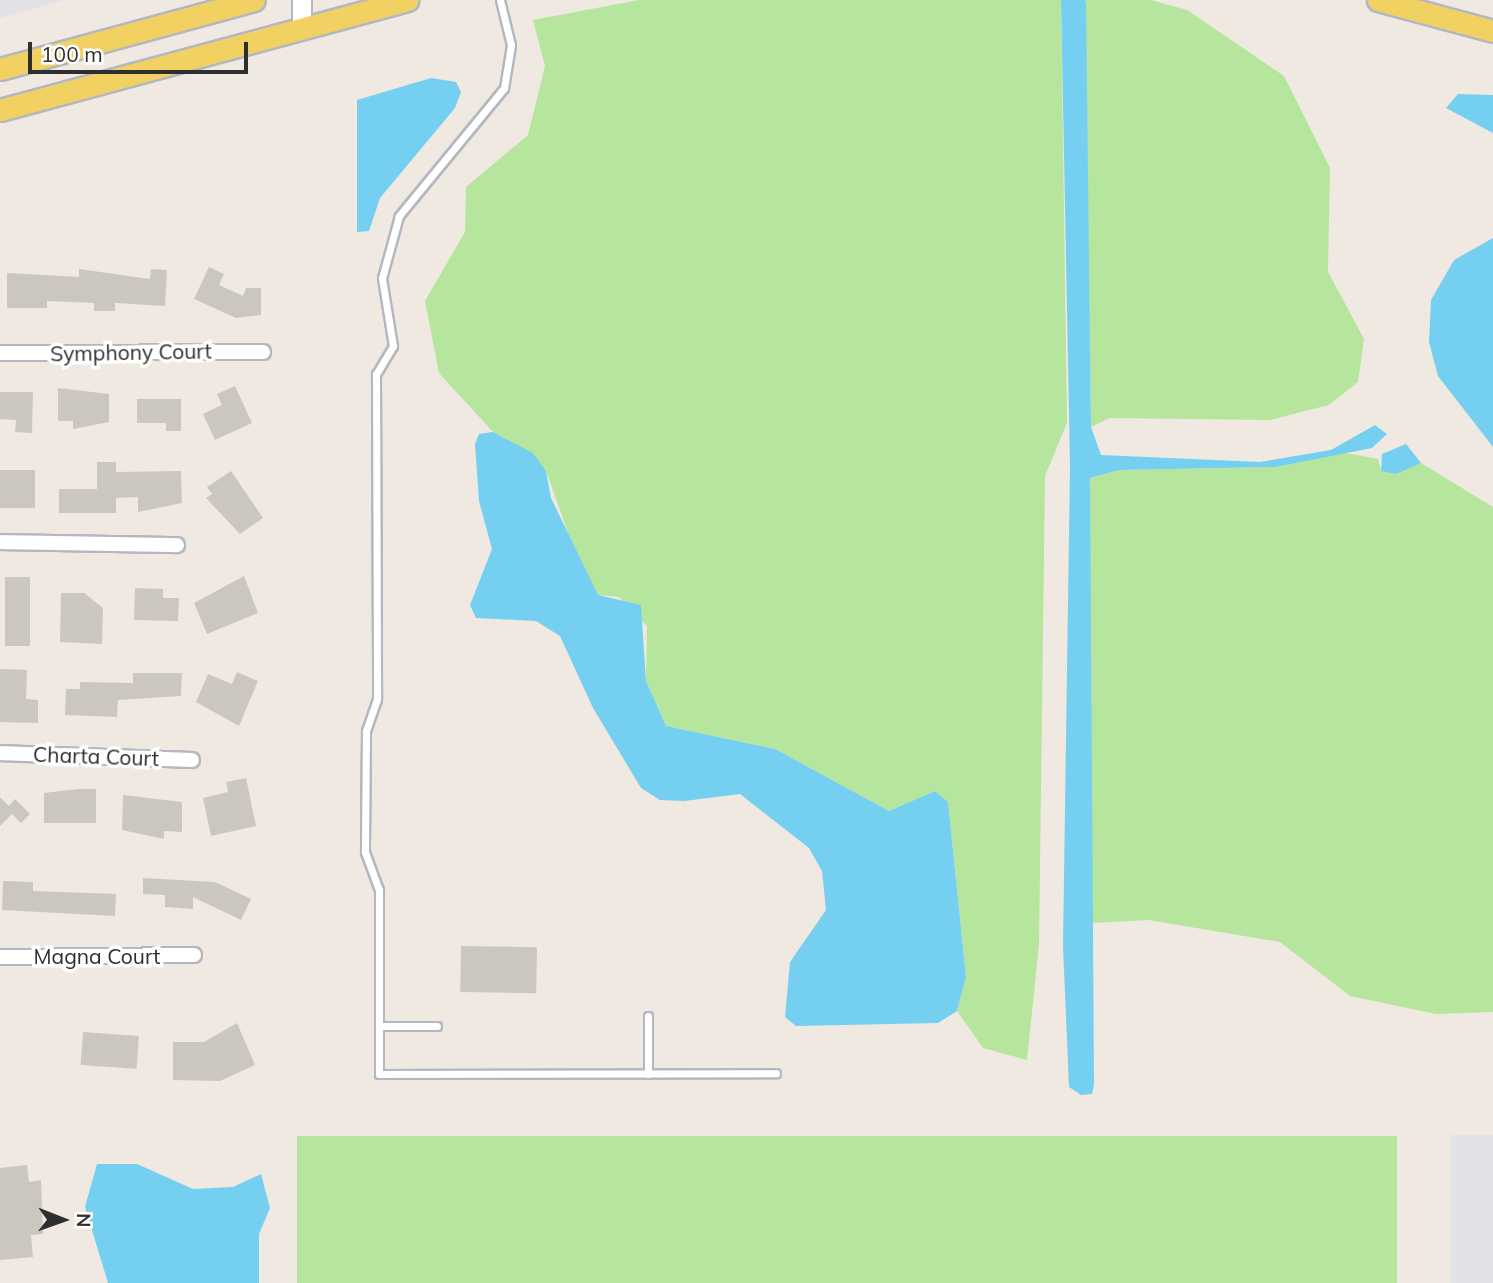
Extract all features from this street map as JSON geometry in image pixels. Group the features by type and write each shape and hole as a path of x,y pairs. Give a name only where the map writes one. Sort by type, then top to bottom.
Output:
{"main road":[{"path":"0,69 254,0"},
{"path":"0,110 407,0"},
{"path":"1378,0 1493,31"}],"street":[{"path":"302,0 302,28"},
{"name":"Symphony Court","path":"0,353 263,352"},
{"path":"0,542 177,545"},
{"name":"Charta Court","path":"0,752 192,760"},
{"name":"Magna Court","path":"0,957 194,955"}],"lane":[{"path":"500,0 511,45 504,88 399,216 382,278 393,346 376,374 377,699 366,732 365,839 379,890 379,1074 776,1073"},
{"path":"648,1016 648,1074"},
{"path":"379,1026 437,1027"}],"shaded area":[{"path":"0,0 63,0 0,18"},
{"path":"1451,1135 1493,1135 1493,1283 1451,1283"}],"green space":[{"path":"639,0 1061,0 1067,423 1045,476 1039,944 1027,1060 983,1048 957,1011 966,977 948,802 935,791 889,811 775,749 666,726 646,681 647,626 619,597 598,595 583,575 546,471 532,453 493,432 439,373 425,301 465,232 466,187 528,135 545,66 533,20"},
{"path":"1085,0 1151,0 1187,10 1284,76 1330,168 1328,272 1364,339 1358,382 1329,405 1270,420 1110,418 1091,427"},
{"path":"1340,452 1378,459 1381,471 1421,463 1493,507 1493,1012 1436,1014 1350,996 1280,942 1149,920 1090,923 1090,478 1119,470 1275,467"},
{"path":"297,1136 1397,1136 1397,1283 297,1283"}],"water":[{"path":"1061,0 1085,0 1086,6 1091,427 1101,455 1260,462 1331,450 1375,425 1387,434 1372,448 1275,467 1119,470 1090,478 1094,1084 1092,1094 1081,1095 1069,1087 1063,946 1070,465"},
{"path":"431,78 456,82 461,92 455,108 380,198 369,231 357,232 357,100"},
{"path":"1458,94 1493,95 1493,133 1446,108"},
{"path":"1493,238 1493,447 1438,376 1429,342 1431,300 1454,260"},
{"path":"493,432 533,453 546,471 551,498 598,595 641,605 646,681 666,726 775,749 889,811 935,791 948,802 966,977 957,1011 938,1023 796,1026 785,1017 790,962 826,910 822,871 809,848 740,794 684,801 660,800 641,788 593,708 560,636 536,621 476,618 470,605 492,549 479,501 475,444 479,434"},
{"path":"1406,444 1421,463 1396,474 1381,471 1382,454"},
{"path":"97,1164 137,1164 193,1189 233,1187 261,1174 270,1208 259,1234 259,1283 108,1283 85,1207"}],"building":[{"path":"209,267 224,274 219,285 243,296 246,288 261,288 261,315 236,318 194,299"},
{"path":"79,269 150,279 151,269 167,270 165,306 115,303 115,311 94,311 94,303 47,301 47,308 7,308 7,273 79,277"},
{"path":"235,386 252,423 215,440 203,414 222,405 217,394"},
{"path":"58,388 109,394 109,422 73,429 73,421 58,421"},
{"path":"0,392 33,392 32,433 15,432 16,420 0,419"},
{"path":"137,399 181,399 181,431 166,431 166,423 137,423"},
{"path":"97,462 116,462 116,472 181,471 182,503 138,512 138,497 116,498 116,513 59,513 59,489 97,489"},
{"path":"0,470 35,470 35,508 0,508"},
{"path":"231,471 263,518 240,534 206,498 212,494 207,487"},
{"path":"244,576 258,613 207,634 194,603"},
{"path":"5,577 30,577 30,646 5,646"},
{"path":"135,588 163,589 163,598 179,598 178,621 134,620"},
{"path":"61,593 84,593 103,608 102,644 60,642"},
{"path":"0,669 27,670 26,699 38,700 38,723 0,722"},
{"path":"237,672 258,681 239,726 196,702 208,674 232,684"},
{"path":"133,673 182,673 181,696 118,700 117,717 65,715 66,689 80,689 80,682 133,683"},
{"path":"246,778 256,826 211,836 203,798 228,792 226,782"},
{"path":"96,789 96,823 44,823 44,793"},
{"path":"123,795 182,802 182,832 164,831 164,839 122,830"},
{"path":"0,797 9,806 15,799 30,814 21,823 12,814 0,826"},
{"path":"143,878 215,882 251,899 241,920 193,897 193,909 165,907 165,895 143,894"},
{"path":"3,881 33,882 33,891 116,894 115,916 2,910"},
{"path":"461,946 537,947 536,993 460,992"},
{"path":"237,1023 255,1065 220,1081 173,1080 173,1042 204,1042"},
{"path":"83,1032 139,1036 137,1069 81,1065"},
{"path":"27,1165 29,1182 41,1180 43,1234 31,1235 33,1257 0,1260 0,1168"}]}
